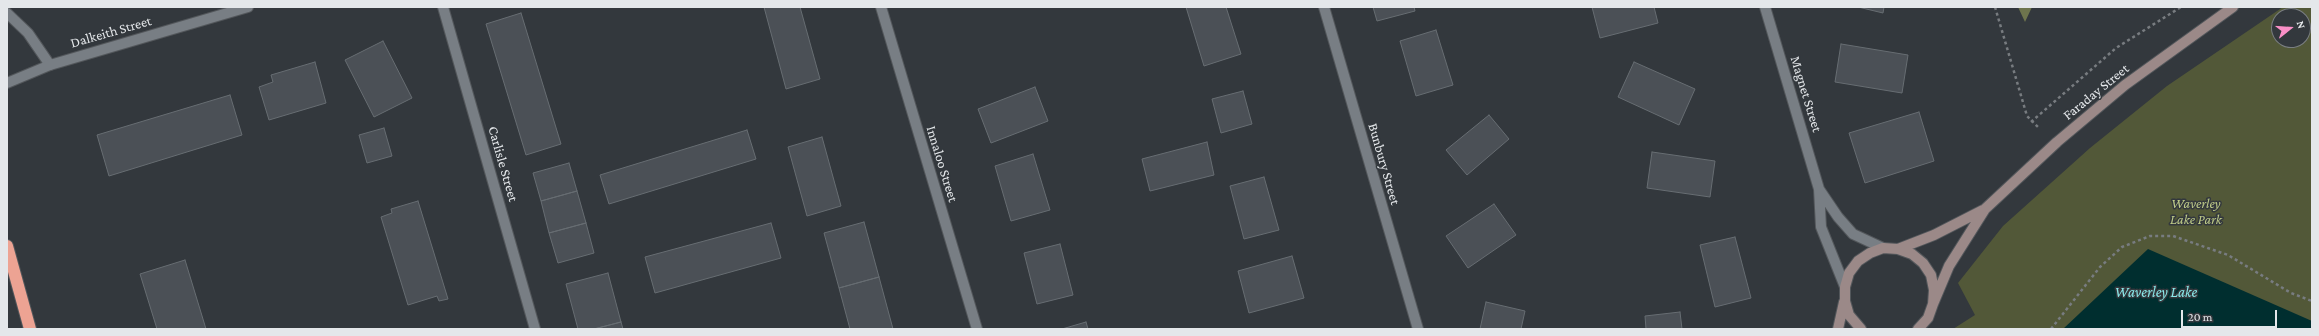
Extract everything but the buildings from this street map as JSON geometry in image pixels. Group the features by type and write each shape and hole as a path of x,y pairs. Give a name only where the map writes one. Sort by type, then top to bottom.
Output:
{"highway":[{"path":"7,246 30,329"}],"street":[{"name":"Dalkeith Street","path":"7,83 50,65 248,7"},
{"name":"Carlisle Street","path":"443,7 535,329"},
{"name":"Innaloo Street","path":"881,7 977,329"},
{"name":"Bunbury Street","path":"1324,7 1418,329"},
{"name":"Magnet Street","path":"1765,7 1819,189 1821,227 1844,287"},
{"name":"Faraday Street","path":"1918,329 1928,318 1949,266 1985,210 2057,142 2125,85 2233,7"},
{"path":"7,13 28,33 50,65"},
{"name":"Magnet Street","path":"1819,189 1838,218 1853,234 1883,248"},
{"name":"Faraday Street","path":"1898,249 1934,235 1985,210"},
{"path":"1861,329 1849,315 1845,301 1844,287 1849,273 1858,261 1870,253 1883,248 1898,249 1912,254 1923,263 1931,275 1934,290 1933,304"},
{"path":"1838,329 1845,301"}],"path":[{"path":"1995,7 2027,116 2031,122 2057,142"},
{"path":"2031,122 2116,48 2181,7"},
{"path":"2051,329 2100,267 2122,247 2150,236 2173,236 2228,255 2291,293 2312,301"}],"green space":[{"name":"Waverley Lake Park","path":"2312,7 2312,329 1953,329 1975,315 1958,283 2003,226 2090,148 2167,86 2271,15 2271,48 2311,48 2311,8 2282,8"}],"shaded area":[{"path":"2018,7 2032,7 2025,22"}],"water":[{"name":"Waverley Lake","path":"2148,249 2312,321 2312,329 2063,329"}]}
